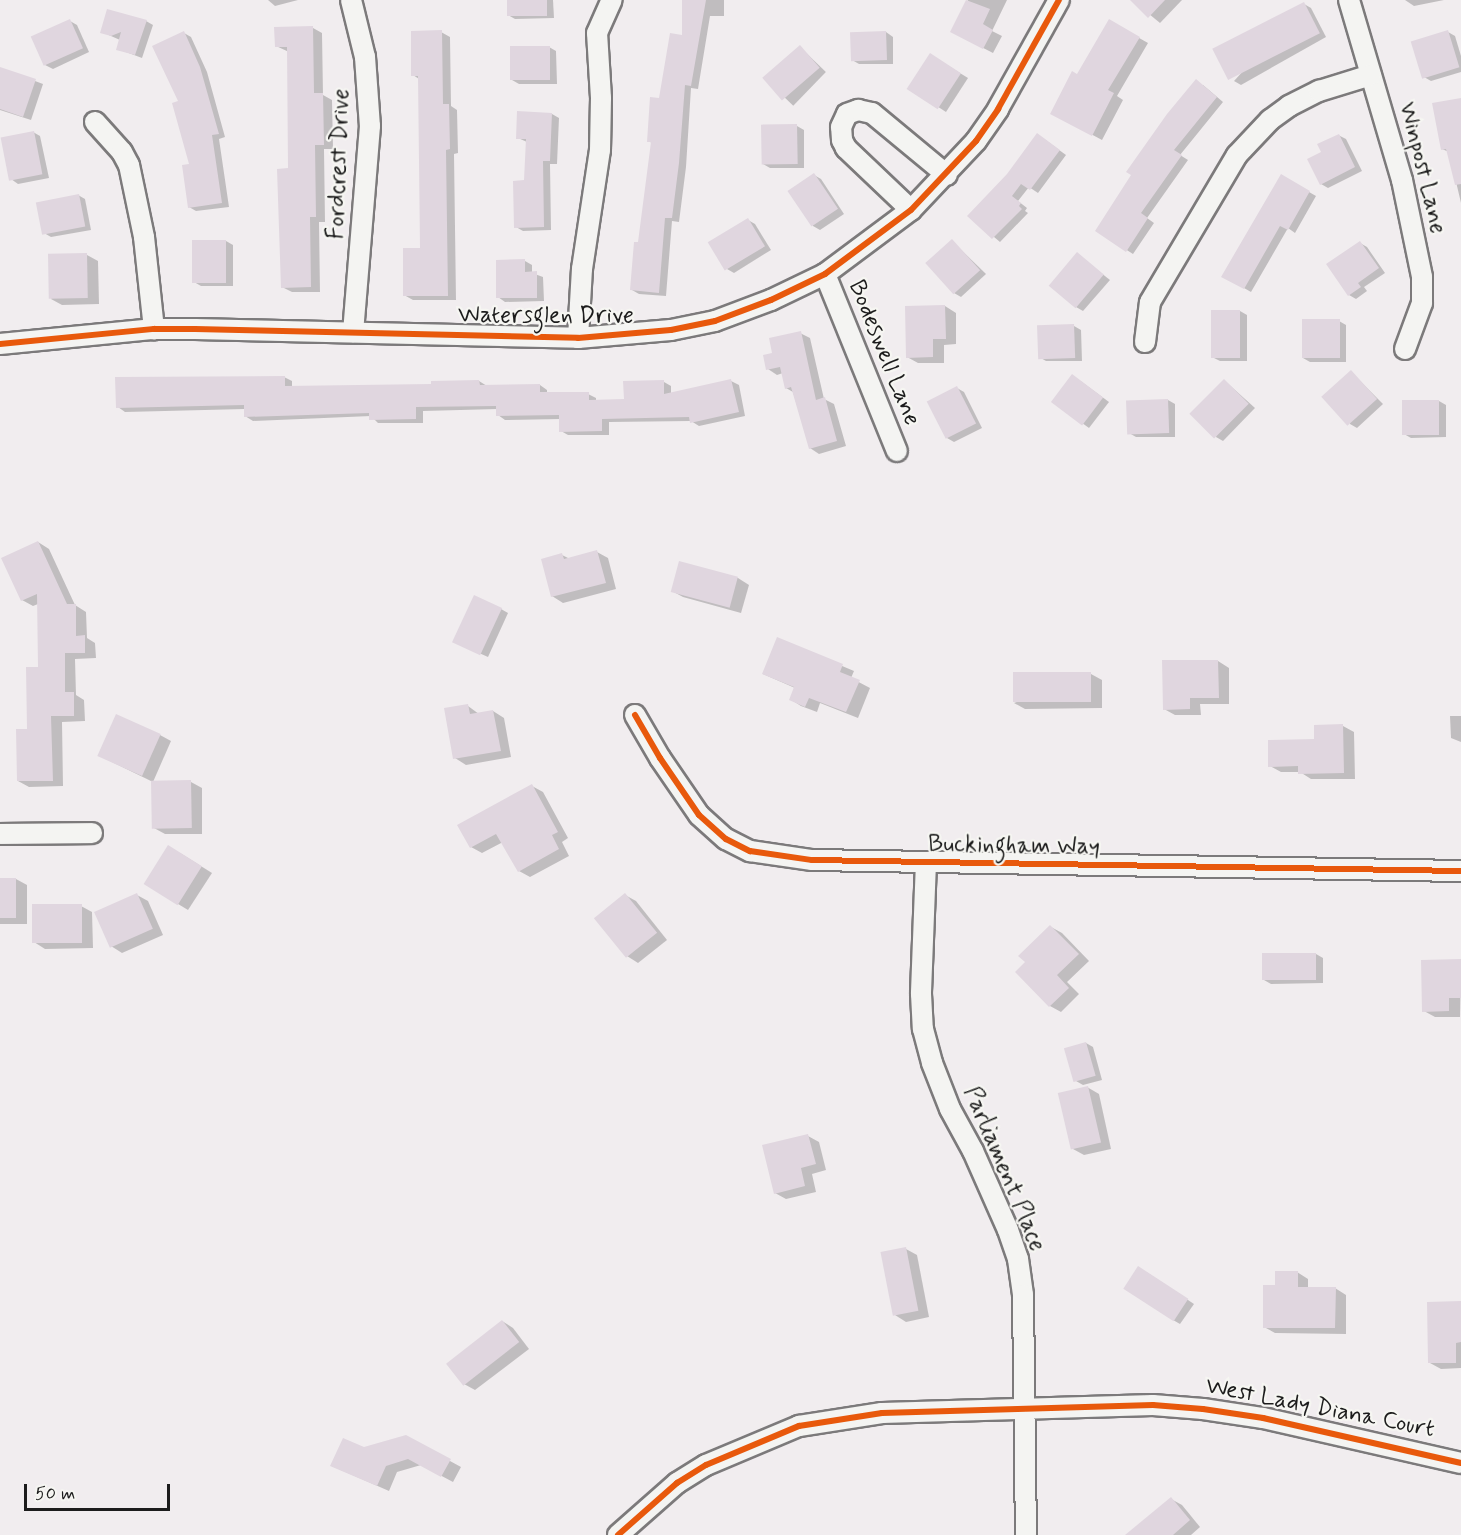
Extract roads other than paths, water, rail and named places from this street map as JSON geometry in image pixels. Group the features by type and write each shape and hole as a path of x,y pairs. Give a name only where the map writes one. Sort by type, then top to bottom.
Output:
{"street":[{"name":"Fordcrest Drive","path":"351,0 365,57 370,126 354,332"},
{"path":"578,339 582,269 600,150 601,98 597,33 612,0"},
{"name":"Watersglen Drive","path":"0,344 154,329 578,339 671,330 715,321 771,300 825,274 911,210 947,175 976,141 998,109 1059,0"},
{"name":"Winpost Lane","path":"1349,0 1402,180 1422,277 1422,303 1405,349"},
{"path":"1145,342 1149,302 1237,155 1270,120 1289,106 1319,91 1371,75"},
{"path":"911,210 846,148 842,140 841,127 848,114 858,110 872,113 947,175"},
{"path":"95,122 122,152 129,165 144,237 154,329"},
{"name":"Bodeswell Lane","path":"825,274 897,451"},
{"name":"Buckingham Way","path":"635,714 684,795 699,815 726,839 750,851 790,858 926,862 1461,871"},
{"path":"0,834 92,833"},
{"name":"Parliament Place","path":"926,862 921,994 923,1029 932,1063 950,1109 973,1151 1018,1259 1023,1295 1026,1535"},
{"name":"West Lady Diana Court","path":"618,1535 677,1483 706,1465 799,1426 882,1413 1153,1405 1236,1413 1461,1463"}]}
